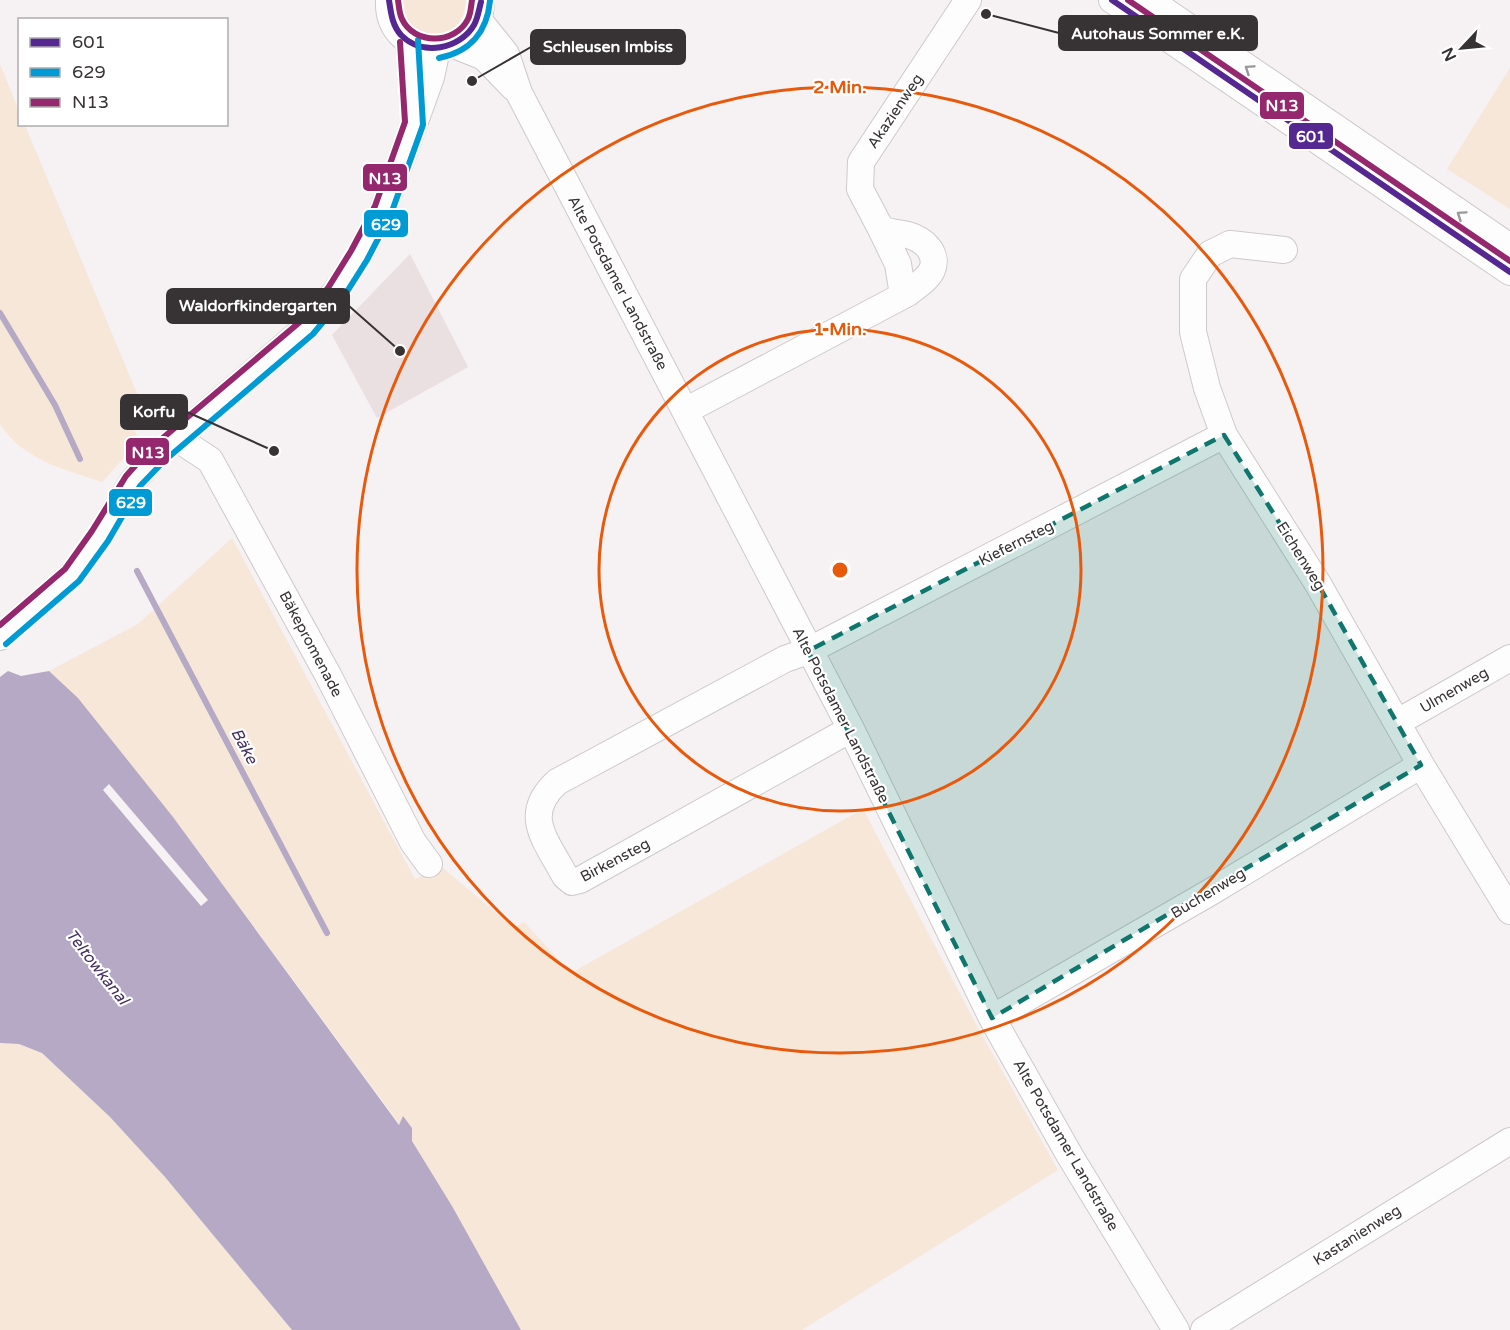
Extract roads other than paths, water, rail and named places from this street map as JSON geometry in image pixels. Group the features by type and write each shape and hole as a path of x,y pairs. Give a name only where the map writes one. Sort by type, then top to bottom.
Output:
{"street":[{"path":"389,0 392,21 410,41 414,123"},
{"name":"Akazienweg","path":"903,295 898,264 860,189 861,162 968,0"},
{"path":"1112,0 1510,272"},
{"path":"1149,0 1510,248"},
{"path":"0,637 72,575 133,482 180,435 307,327 335,293 359,256 383,210 431,77 445,47 472,30 481,5"},
{"name":"Alte Potsdamer Landstraße","path":"481,5 506,54 519,93 808,651 851,729 992,1018 1070,1156 1176,1330"},
{"name":"Alte Potsdamer Landstraße","path":"410,41 422,47 445,47 484,57 519,93"},
{"path":"685,411 903,295 932,270 934,258 927,244 909,235 880,229"},
{"name":"Eichenweg","path":"1284,250 1230,244 1210,254 1193,279 1193,332 1207,388 1224,435 1318,584 1421,765 1510,911"},
{"name":"Bäkepromenade","path":"180,435 187,445 210,460 328,675 413,842 429,864"},
{"name":"Kiefernsteg","path":"808,651 1224,435"},
{"name":"Birkensteg","path":"808,651 764,670 557,782 548,790 537,810 537,822 565,876 572,882 580,880 851,729"},
{"name":"Ulmenweg","path":"1398,722 1510,658"},
{"name":"Buchenweg","path":"992,1018 1209,893 1421,765"},
{"name":"Kastanienweg","path":"1204,1330 1510,1141"}],"water":[{"name":"Teltowkanal","path":"8,671 21,676 49,671 78,698 173,817 399,1125 403,1116 412,1128 412,1141 452,1206 521,1330 292,1330 165,1177 110,1117 42,1053 19,1044 0,1043 0,677"}],"waterway":[{"name":"Bäke","path":"0,313 55,405 80,459"},
{"name":"Bäke","path":"137,571 327,933"}],"place":[{"name":"Autohaus Sommer e.K.","path":"986,14"},
{"name":"Schleusen Imbiss","path":"472,81"},
{"name":"Waldorfkindergarten","path":"400,351"},
{"name":"Korfu","path":"274,451"}]}
